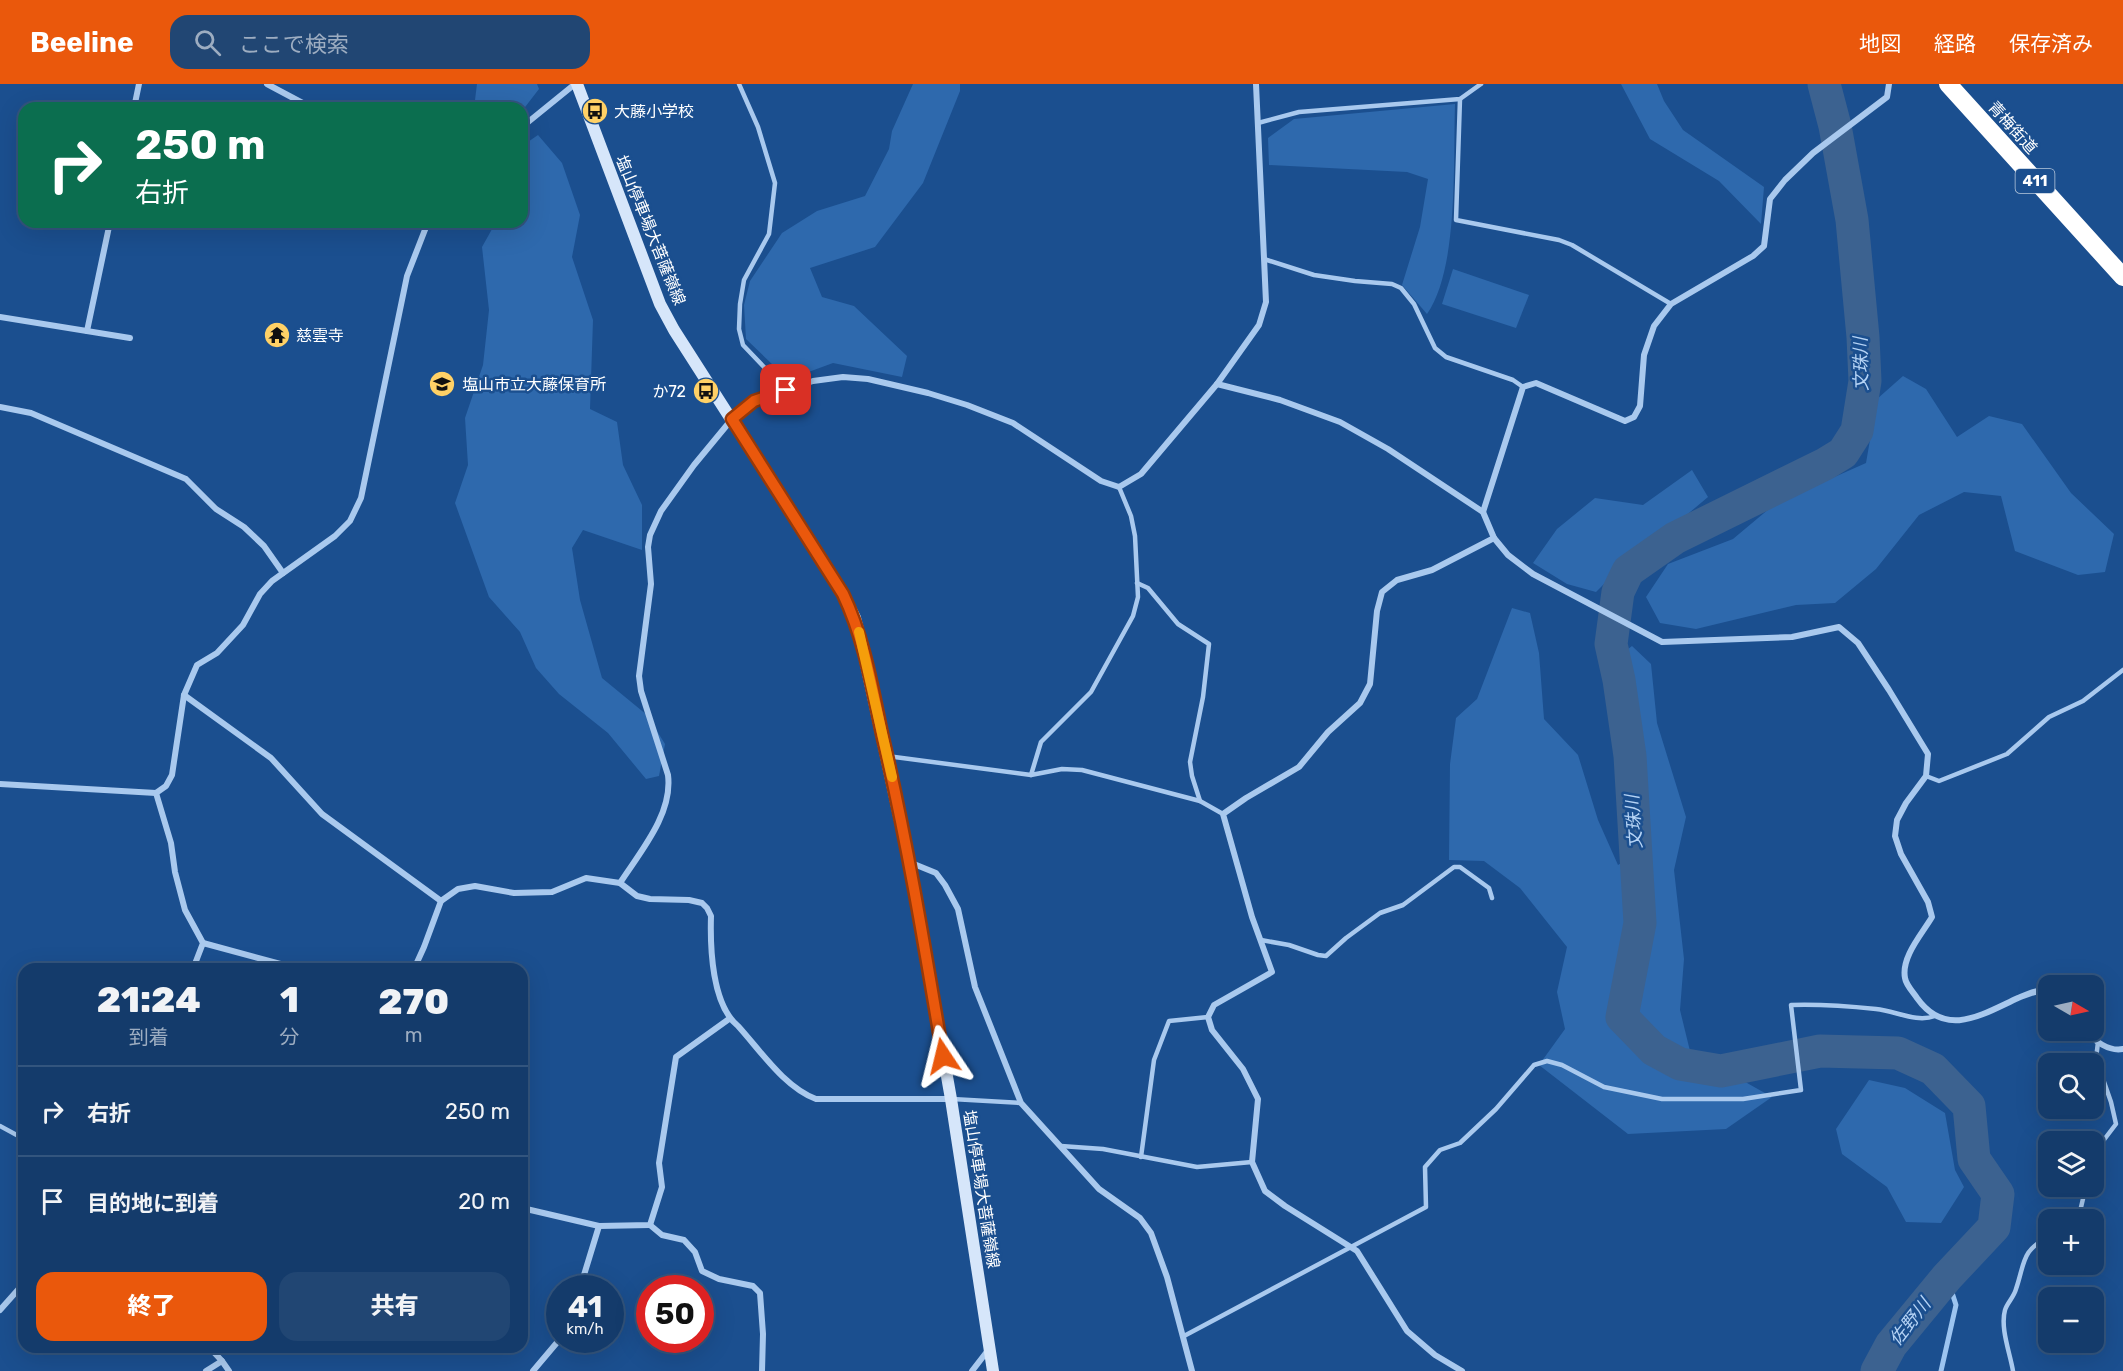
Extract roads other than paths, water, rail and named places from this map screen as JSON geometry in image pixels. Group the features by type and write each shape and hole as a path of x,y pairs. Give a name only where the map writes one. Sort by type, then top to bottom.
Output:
{"highway":[{"name":"青梅街道","path":"1948,84 2123,277"}],"main road":[{"name":"塩山停車場大菩薩嶺線","path":"576,84 660,304 843,594 855,618 888,756 909,862 951,1099 993,1371"}],"street":[{"path":"135,102 139,84"},
{"path":"267,84 301,102"},
{"path":"528,122 576,84"},
{"path":"620,883 663,816 669,788 668,776 641,691 639,676 651,584 648,547 650,535 661,511 694,465 732,419 754,401 813,381 843,377 868,379 928,393 1013,423 1101,481 1119,487 1142,474 1217,384 1259,325 1266,302 1256,84"},
{"path":"1483,512 1523,387 1536,383 1625,421 1634,417 1640,406 1644,355 1654,326 1671,304 1753,256 1764,246 1770,199 1785,180 1814,153 1887,98 1889,84"},
{"path":"87,331 109,228"},
{"path":"0,784 156,792 166,786 172,775 184,695 197,665 216,653 243,625 260,594 283,573 335,536 350,521 360,498 407,276 426,228"},
{"path":"0,317 130,338"},
{"path":"1217,384 1280,400 1340,422 1388,449 1483,512 1494,538 1508,555 1533,574 1662,642 1792,637 1839,627 1857,643 1928,754 1926,776 1906,803 1897,820 1895,836 1901,854 1928,902 1932,917 1905,964 1905,981 1921,1003 1935,1016 1956,1021 1971,1020 2038,991"},
{"path":"0,407 31,413 186,478 216,509 244,527 264,546 283,573"},
{"path":"1462,1371 1435,1355 1407,1331 1357,1251 1265,1191 1252,1162 1258,1099 1243,1068 1212,1030 1208,1017 1214,1005 1272,972 1252,917 1223,813 1299,767 1328,732 1360,703 1370,684 1377,611 1382,592 1397,579 1432,570 1494,538"},
{"path":"184,695 271,758 322,814 441,901"},
{"path":"156,792 171,843 175,872 185,910 203,943 277,963"},
{"path":"909,862 936,873 958,909 975,987 1021,1103 1100,1189 1140,1218 1151,1233 1167,1277 1192,1371"},
{"path":"417,963 441,901 458,889 475,886 514,893 552,892 586,878 620,883 637,896 650,899 689,900 702,903 711,916 713,976 729,1019 791,1085 816,1099 951,1099"},
{"path":"195,963 203,943"},
{"path":"650,1225 662,1187 660,1163 676,1058 729,1019"},
{"path":"2098,1042 2117,1050 2123,1049"},
{"path":"528,1209 598,1226 650,1225 662,1234 684,1240 695,1252 702,1271 720,1279 753,1286 760,1293 763,1334 762,1371"},
{"path":"584,1275 598,1226"},
{"path":"0,1310 18,1290"},
{"path":"972,1371 989,1349"},
{"path":"214,1353 228,1371"},
{"path":"533,1371 548,1353"},
{"path":"206,1371 222,1361"}],"lane":[{"path":"739,84 758,127 775,183 769,234 744,280 739,328 743,345 786,390"},
{"path":"1258,123 1299,112 1460,99 1482,84"},
{"path":"1460,99 1456,220 1559,240 1572,245 1671,304"},
{"path":"1264,259 1314,275 1355,282 1392,284 1401,288 1414,304 1435,348 1446,357 1513,380 1523,387"},
{"path":"1031,775 1041,742 1091,692 1133,616 1138,597 1135,536 1131,516 1119,487"},
{"path":"1137,583 1148,588 1178,624 1209,644 1203,697 1190,762 1200,801"},
{"path":"1926,776 1939,781 2007,754 2049,717 2083,701 2123,670"},
{"path":"888,756 1031,775 1062,769 1082,770 1200,801 1223,813"},
{"path":"1260,940 1289,945 1326,956 1380,913 1403,905 1454,867 1460,867 1489,888 1492,898"},
{"path":"1184,1336 1426,1207 1425,1167 1440,1150 1460,1143 1496,1108 1534,1065 1547,1061 1604,1087 1662,1099 1743,1099 1801,1090 1791,1005 1828,1004 1879,1010 1925,1020 1935,1016"},
{"path":"1141,1157 1154,1060 1169,1021 1208,1017"},
{"path":"2098,1042 2096,1059 2111,1102 2115,1125 2104,1140"},
{"path":"951,1099 1021,1103"},
{"path":"0,1126 18,1136"},
{"path":"1061,1146 1103,1149 1197,1167 1252,1162"},
{"path":"2013,1371 2005,1328 2005,1310 2015,1292 2027,1252 2038,1242"}],"waterway":[{"name":"文珠川","path":"1824,84 1835,126 1852,220 1865,381 1857,431 1843,453 1825,464 1675,538 1628,571 1618,592 1611,644 1619,680 1630,756 1640,923 1622,1017 1654,1050 1680,1064 1721,1071 1820,1051 1898,1053 1933,1069 1969,1106 1974,1159 1998,1194 1994,1227 1947,1277 1891,1345 1877,1371"},
{"name":"文珠川","path":"1941,1371 1956,1305 1947,1277"}],"place":[{"name":"大藤小学校","path":"595,111"},
{"name":"慈雲寺","path":"277,335"},
{"name":"塩山市立大藤保育所","path":"442,384"},
{"name":"か72","path":"706,391"}],"water label":[{"name":"佐野川","path":"1910,1322"}]}
